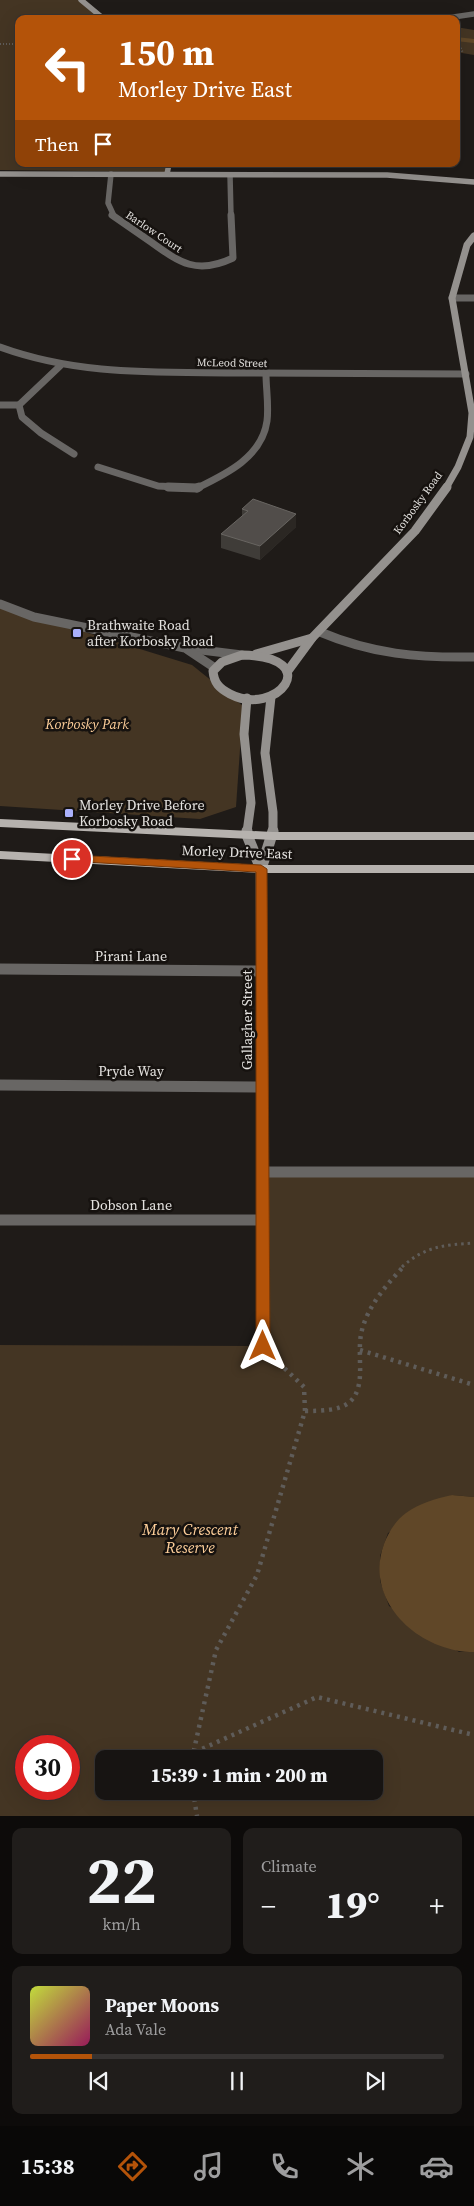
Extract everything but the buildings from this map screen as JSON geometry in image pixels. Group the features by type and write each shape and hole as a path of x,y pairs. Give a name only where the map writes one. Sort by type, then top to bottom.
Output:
{"main road":[{"name":"Morley Drive East","path":"0,822 273,836 474,836"},
{"name":"Morley Drive East","path":"0,855 261,869 474,869"}],"street":[{"path":"81,0 99,15"},
{"path":"460,16 474,14"},
{"path":"167,174 168,167"},
{"path":"0,174 387,175 474,182"},
{"name":"Barlow Court","path":"111,174 108,203 112,215 177,261 194,266 223,263 233,258 230,175"},
{"name":"Korbosky Road","path":"287,672 312,638 320,632 415,531 443,494 458,467 470,437 472,421 466,374 452,298 467,245 474,236"},
{"path":"452,298 474,298"},
{"name":"McLeod Street","path":"0,347 17,354 60,366 130,372 466,374"},
{"path":"0,405 19,406 60,366"},
{"path":"98,467 153,485 173,489 197,488 232,471 263,436 267,418 266,374"},
{"path":"19,406 22,417 41,433 74,454"},
{"path":"0,604 34,617 185,648 254,655 275,660 287,672 289,678 286,685 271,697 247,698 230,695 217,688 212,681 212,674 215,668 230,658 242,655"},
{"path":"320,632 357,647 388,654 418,658 474,657"},
{"name":"Korbosky Road","path":"254,655 312,638"},
{"path":"185,648 215,668"},
{"path":"261,869 273,836 273,812 265,752 271,697"},
{"path":"247,698 245,743 252,803 248,835 261,869"},
{"name":"Gallagher Street","path":"261,869 263,1346"},
{"name":"Pirani Lane","path":"0,969 262,971"},
{"name":"Pryde Way","path":"0,1085 262,1087"},
{"path":"262,1172 474,1172"},
{"name":"Dobson Lane","path":"0,1220 262,1220"}],"path":[{"path":"0,44 15,44"},
{"path":"460,45 463,53"},
{"path":"305,1411 338,1409 351,1403 358,1393 362,1325 377,1298 409,1262 421,1252 434,1248 450,1244 474,1244"},
{"path":"195,1750 216,1650 257,1574 305,1411 304,1387 263,1346"},
{"path":"360,1350 474,1385"},
{"path":"201,1750 317,1697 474,1734"},
{"path":"194,1800 197,1816"}],"green space":[{"path":"0,0 85,0 102,15 15,15 15,167 169,167 169,172 0,170"},
{"path":"460,28 474,30 474,55 460,53"},
{"name":"Korbosky Park","path":"0,606 192,665 243,706 236,807 200,819 0,806"},
{"name":"Mary Crescent Reserve","path":"262,1172 474,1172 474,1497 452,1495 388,1533 380,1556 380,1581 389,1606 459,1652 474,1652 474,1816 0,1816 0,1345 263,1346"}],"shaded area":[{"path":"452,1495 474,1497 474,1652 453,1650 434,1643 416,1633 400,1619 389,1603 381,1585 380,1565 384,1544 396,1523 402,1516 417,1507"}],"waterway":[{"path":"460,39 474,41"}],"place":[{"name":"Brathwaite Road after Korbosky Road","path":"77,633"},
{"name":"Morley Drive Before Korbosky Road","path":"69,813"}],"route":[{"path":"72,859 261,869 263,1346"}]}
